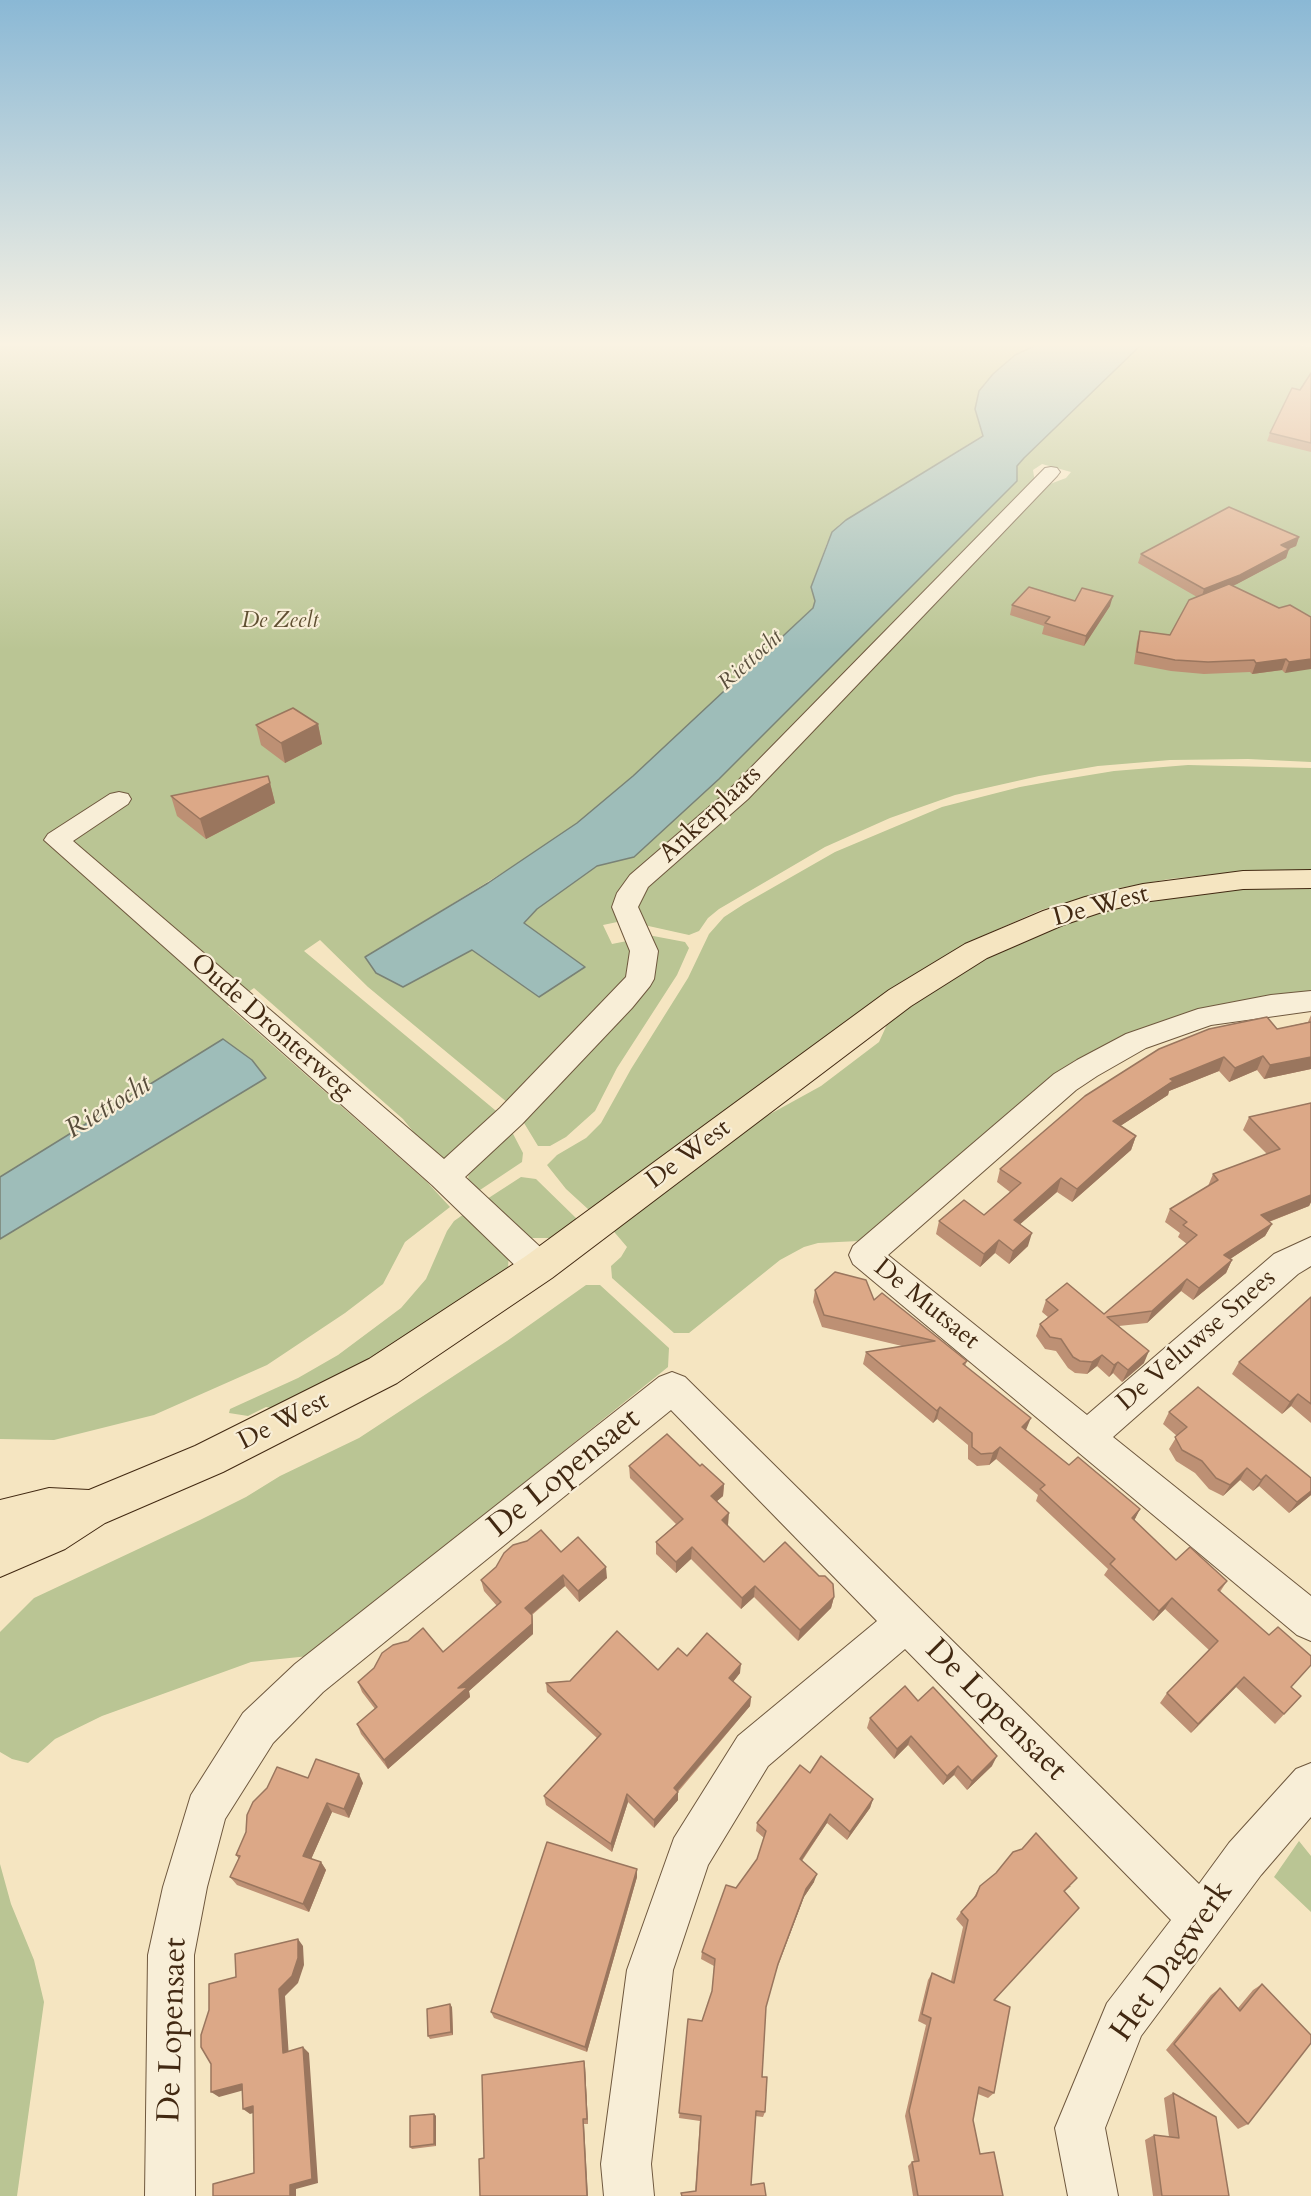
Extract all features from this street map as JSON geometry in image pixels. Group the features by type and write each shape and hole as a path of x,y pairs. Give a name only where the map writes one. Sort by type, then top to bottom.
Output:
{"main road":[{"name":"De West","path":"0,1557 50,1535 90,1509 209,1460 383,1371 539,1267 900,998 976,951 1053,918 1095,904 1143,893 1243,880 1311,879"},
{"name":"De West","path":"0,1520 49,1507 90,1509"}],"street":[{"name":"Ankerplaats","path":"442,1176 461,1163 511,1116 640,979 644,951 625,907 630,893 639,881 739,794 1051,472"},
{"name":"Oude Dronterweg","path":"119,799 57,840 442,1176 539,1267"},
{"name":"De Mutsaet","path":"1311,1001 1271,1005 1208,1016 1136,1041 1088,1068 1065,1082 865,1255 1311,1621"},
{"name":"De Veluwse Snees","path":"1087,1437 1286,1264 1311,1250"},
{"name":"De Lopensaet","path":"170,2196 171,1955 184,1887 206,1810 258,1728 309,1678 672,1388 1201,1918"},
{"path":"629,2196 626,2164 650,1970 690,1854 753,1751 906,1623"},
{"name":"Het Dagwerk","path":"1093,2196 1080,2128 1124,2020 1245,1859 1311,1784"}],"green space":[{"name":"De Zeelt","path":"0,445 966,445 839,525 827,543 811,587 815,601 813,608 633,776 577,823 541,849 366,957 377,972 403,987 472,950 539,997 585,967 524,924 537,909 597,866 634,857 832,666 948,549 1037,445 1311,445 1311,762 1248,759 1170,760 1098,766 1039,776 955,795 890,818 825,847 719,909 708,918 699,931 689,935 644,925 635,906 637,896 1050,484 1066,478 1071,472 1042,464 1033,470 1035,483 731,791 657,858 622,921 603,925 612,944 632,940 634,969 508,1103 368,987 320,940 304,951 501,1115 445,1162 424,1145 403,1119 254,988 228,1006 427,1182 450,1207 405,1242 383,1284 345,1313 267,1365 154,1415 54,1440 0,1439 0,1239 266,1078 223,1039 0,1177"},
{"path":"1188,765 1311,768 1311,872 1236,872 1169,879 1115,889 1041,910 967,943 894,987 589,1210 566,1189 547,1165 557,1155 586,1138 601,1123 631,1069 688,978 709,934 724,917 744,904 835,852 942,807 1053,781 1114,771"},
{"path":"1311,888 1311,991 1231,1002 1192,1011 1133,1032 859,1241 818,1243 804,1247 780,1260 689,1333 674,1333 612,1278 611,1266 621,1257 627,1247 610,1227 743,1129 821,1086 879,1042 890,1018 964,969 1059,924 1136,902 1224,889"},
{"path":"648,935 685,942 689,948 677,975 617,1068 595,1111 566,1137 550,1146 538,1146 521,1118 611,1021"},
{"path":"510,1128 523,1153 522,1162 480,1190 476,1190 468,1181 469,1170"},
{"path":"521,1177 536,1179 577,1219 550,1238 530,1238 487,1199"},
{"path":"467,1212 509,1251 508,1269 364,1362 276,1409 266,1407 248,1416 229,1413 230,1409 298,1378 338,1355 401,1308 426,1279 447,1231 454,1221"},
{"path":"586,1285 600,1285 669,1348 668,1367 309,1656 251,1662 102,1716 55,1739 28,1763 12,1759 0,1752 0,1632 34,1598 200,1520 246,1497 280,1476 359,1438 507,1341"},
{"path":"1299,1841 1311,1856 1311,1912 1274,1877"},
{"path":"0,1864 11,1904 34,1960 44,2002 17,2196 0,2196"}],"water":[{"path":"968,445 1037,445 1017,466 1017,481 719,779 634,857 597,866 537,909 524,923 585,967 539,997 472,950 403,987 376,973 365,957 488,883 577,823 633,776 813,608 815,601 811,587 832,532 846,520"},
{"path":"223,1039 252,1060 266,1078 0,1239 0,1177"}],"building":[{"path":"1229,507 1299,537 1281,545 1289,549 1240,575 1204,589 1141,554"},
{"path":"1229,584 1279,608 1290,605 1311,617 1311,659 1289,662 1286,659 1256,663 1254,660 1208,662 1175,660 1137,652 1140,631 1170,635 1189,600"},
{"path":"1029,587 1075,601 1082,588 1113,596 1086,636 1045,623 1050,617 1012,605"},
{"path":"293,708 318,724 281,743 256,725"},
{"path":"268,776 270,783 200,819 171,796"},
{"path":"1267,1017 1277,1029 1311,1022 1311,1057 1270,1065 1263,1056 1235,1068 1224,1057 1170,1079 1173,1081 1113,1121 1136,1136 1077,1189 1061,1178 1014,1220 1032,1233 1013,1251 999,1240 984,1254 939,1221 964,1200 984,1215 1021,1183 1000,1169 1085,1096 1159,1049 1209,1029"},
{"path":"1311,1103 1311,1195 1261,1215 1272,1224 1224,1255 1232,1260 1199,1288 1187,1279 1152,1311 1107,1317 1149,1351 1128,1370 1118,1362 1114,1365 1102,1355 1092,1362 1080,1361 1073,1357 1061,1339 1050,1337 1040,1324 1058,1310 1046,1300 1067,1283 1104,1314 1197,1235 1183,1225 1187,1222 1170,1209 1218,1180 1213,1174 1280,1149 1249,1117"},
{"path":"835,1272 866,1280 874,1300 882,1293 967,1361 963,1364 1031,1418 1022,1427 1069,1465 1078,1457 1140,1509 1132,1518 1176,1560 1190,1547 1227,1581 1218,1590 1269,1635 1278,1627 1311,1656 1311,1665 1291,1687 1301,1696 1284,1714 1244,1677 1198,1724 1167,1693 1218,1641 1172,1598 1159,1611 1110,1564 1115,1559 1040,1489 1045,1485 1000,1447 993,1453 981,1454 972,1447 972,1433 940,1407 937,1411 866,1352 935,1341 824,1315 815,1290"},
{"path":"1311,1297 1311,1404 1298,1394 1290,1402 1239,1362"},
{"path":"1198,1387 1311,1478 1311,1491 1297,1502 1266,1475 1261,1480 1247,1468 1230,1485 1216,1478 1202,1461 1182,1450 1175,1437 1187,1427 1169,1412"},
{"path":"667,1434 700,1466 702,1464 724,1484 711,1496 729,1513 722,1520 764,1562 785,1542 819,1576 825,1576 833,1584 834,1597 800,1630 755,1586 742,1598 692,1547 676,1562 656,1542 683,1519 629,1466"},
{"path":"541,1530 561,1552 578,1537 606,1567 578,1591 563,1575 525,1608 532,1615 532,1624 458,1688 468,1687 384,1760 357,1724 377,1707 358,1682 374,1668 382,1653 393,1645 408,1641 423,1628 443,1652 501,1602 481,1580 496,1567 504,1553 513,1545 527,1541"},
{"path":"617,1631 658,1670 678,1648 687,1656 707,1633 741,1664 729,1678 751,1697 674,1788 678,1792 654,1820 627,1794 611,1844 544,1796 601,1734 546,1683 570,1681"},
{"path":"905,1686 918,1701 933,1687 997,1756 972,1781 958,1766 947,1776 911,1736 897,1749 870,1718"},
{"path":"821,1756 873,1799 850,1832 830,1814 800,1859 817,1874 806,1889 778,1964 766,2007 762,2077 767,2077 765,2112 756,2111 751,2185 764,2183 766,2196 682,2196 681,2193 696,2191 701,2116 679,2113 688,2019 702,2021 712,1991 715,1959 702,1952 726,1885 736,1888 757,1859 766,1831 757,1823 800,1765 810,1773"},
{"path":"316,1759 359,1774 344,1809 327,1803 303,1856 321,1862 303,1904 230,1877 240,1856 236,1855 246,1832 247,1815 253,1802 267,1788 277,1767 308,1778"},
{"path":"1036,1833 1077,1878 1064,1891 1079,1908 994,2000 1010,2007 994,2093 979,2087 973,2120 980,2154 994,2152 1003,2196 918,2196 912,2162 919,2161 909,2111 931,2018 922,2014 932,1973 954,1983 968,1920 961,1912 976,1896 980,1886 996,1873 1013,1852 1022,1849"},
{"path":"547,1842 637,1869 585,2047 491,2012"},
{"path":"298,1939 298,1958 292,1976 279,1989 283,2053 303,2047 312,2179 290,2185 290,2196 213,2196 213,2184 254,2173 253,2106 243,2109 242,2084 211,2092 211,2064 201,2047 201,2035 209,2010 209,1984 236,1977 235,1954"},
{"path":"1262,1984 1311,2035 1311,2043 1248,2124 1174,2044 1220,1988 1240,2011"},
{"path":"450,2004 451,2032 428,2036 427,2009"},
{"path":"584,2061 587,2119 583,2119 587,2196 480,2196 479,2159 484,2158 482,2075"},
{"path":"1173,2093 1216,2117 1229,2196 1162,2196 1154,2135 1179,2138"},
{"path":"434,2114 434,2144 410,2147 410,2116"}],"water label":[{"name":"Riettocht","path":"751,661"},
{"name":"Riettocht","path":"109,1108"}]}
